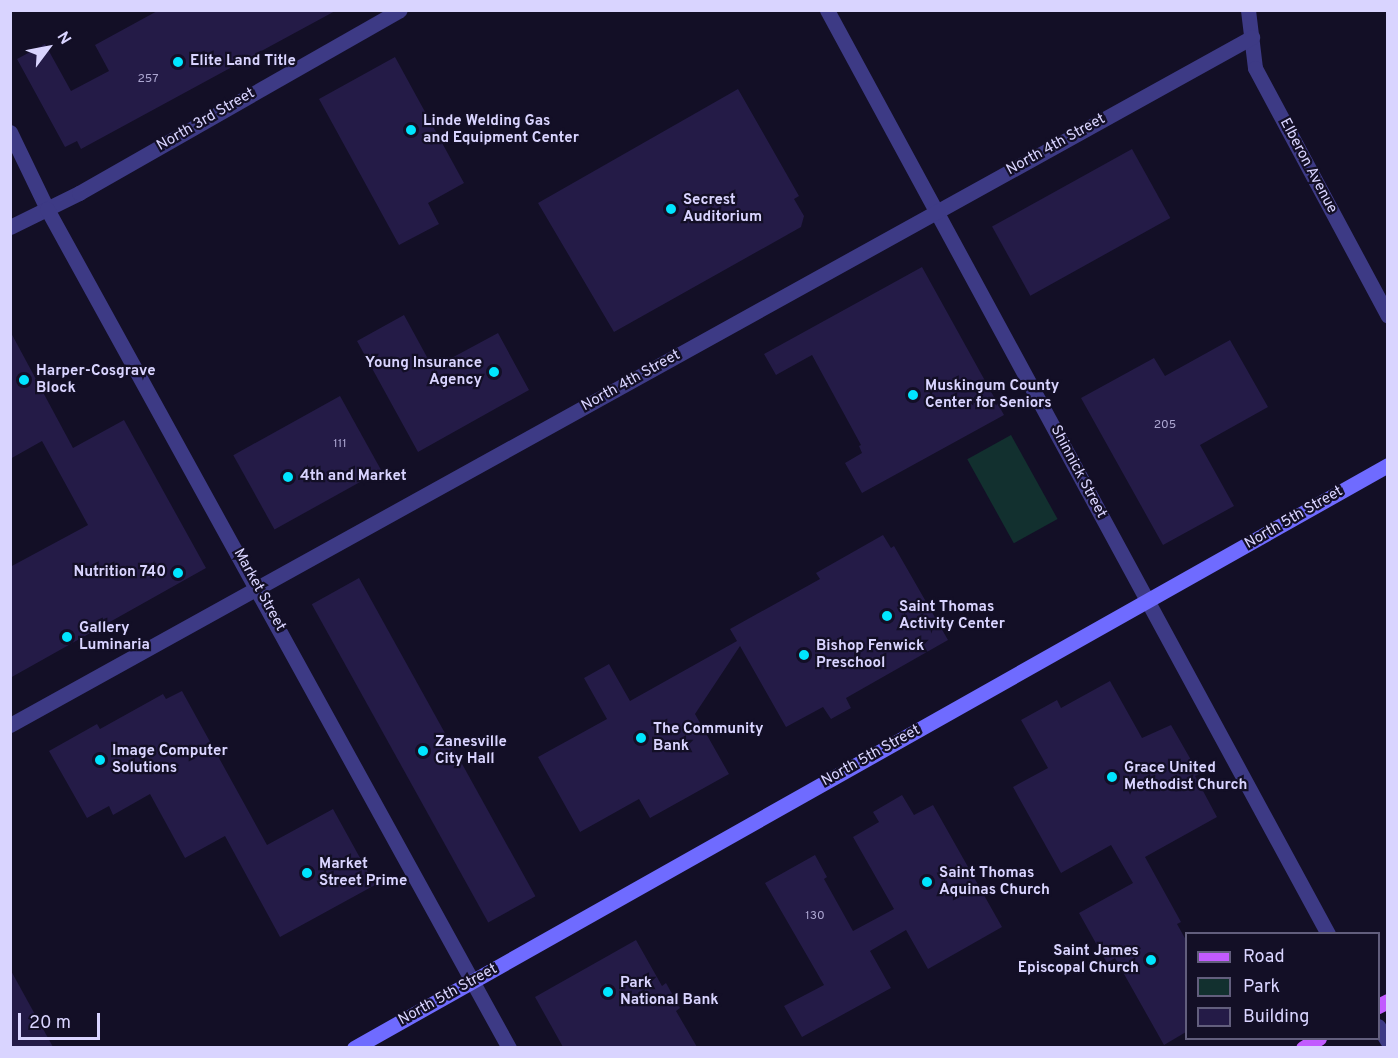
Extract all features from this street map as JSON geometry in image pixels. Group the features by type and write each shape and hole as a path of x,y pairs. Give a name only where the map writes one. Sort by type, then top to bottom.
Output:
{"main road":[{"name":"North 5th Street","path":"354,1047 1388,465"}],"street":[{"name":"North 3rd Street","path":"10,227 48,209 400,10"},
{"name":"Shinnick Street","path":"827,10 1327,932"},
{"name":"Elberon Avenue","path":"1248,10 1255,68 1388,316"},
{"name":"North 4th Street","path":"10,725 1252,37"},
{"name":"Market Street","path":"10,132 48,209 509,1047"},
{"path":"1380,1029 1388,1042"}],"green space":[{"path":"1011,435 1058,519 1014,543 967,459"}],"building":[{"path":"159,10 337,10 81,149 77,141 65,147 17,59 45,44 71,91 109,71 95,45"},
{"path":"395,57 464,183 428,203 439,224 399,245 319,99"},
{"name":"Secrest Auditorium","path":"738,89 799,196 794,199 804,216 801,227 614,332 538,203"},
{"path":"1132,149 1170,218 1030,296 992,227"},
{"name":"Muskingum County Center for Seniors","path":"922,267 1004,415 862,493 845,463 862,453 859,446 861,445 812,355 776,375 764,354"},
{"path":"404,315 433,368 498,333 529,390 418,452 357,341"},
{"path":"10,331 73,448 124,420 206,568 10,678 10,567 88,525 42,441 10,459"},
{"path":"1230,340 1268,407 1200,445 1234,506 1163,545 1081,398 1154,358 1165,376"},
{"path":"340,396 381,470 275,529 233,455"},
{"path":"883,535 891,548 894,546 948,640 846,698 851,708 831,719 823,707 786,727 740,646 695,714 729,774 650,818 639,799 580,832 538,757 607,719 584,678 609,664 630,701 737,641 730,629 820,579 816,573"},
{"name":"Zanesville City Hall","path":"359,578 535,896 488,923 312,604"},
{"name":"Grace United Methodist Church","path":"1110,681 1142,738 1171,725 1199,774 1195,776 1217,817 1145,857 1181,922 1177,924 1185,938 1185,1033 1164,1045 1115,958 1107,963 1079,913 1133,883 1111,845 1061,873 1013,787 1048,768 1021,720 1057,700 1061,708"},
{"path":"182,691 267,845 333,809 375,885 280,937 225,836 185,858 150,794 113,815 109,806 87,818 49,751 97,724 100,729 163,694 166,699"},
{"path":"902,795 914,815 933,805 1002,927 928,969 906,930 870,951 891,988 802,1037 784,1006 824,985 765,883 815,855 827,877 824,879 853,931 894,909 853,837 879,822 873,812"},
{"name":"Park National Bank","path":"636,940 662,986 666,983 680,1008 676,1011 697,1047 563,1047 535,997"},
{"path":"10,969 53,1047 10,1047"}],"place":[{"name":"Elite Land Title","path":"178,62"},
{"name":"Linde Welding Gas and Equipment Center","path":"411,130"},
{"name":"Secrest Auditorium","path":"671,209"},
{"name":"Young Insurance Agency","path":"494,372"},
{"name":"Harper-Cosgrave Block","path":"24,380"},
{"name":"Muskingum County Center for Seniors","path":"913,395"},
{"name":"4th and Market","path":"288,477"},
{"name":"Nutrition 740","path":"178,573"},
{"name":"Saint Thomas Activity Center","path":"887,616"},
{"name":"Gallery Luminaria","path":"67,637"},
{"name":"Bishop Fenwick Preschool","path":"804,655"},
{"name":"The Community Bank","path":"641,738"},
{"name":"Zanesville City Hall","path":"423,751"},
{"name":"Image Computer Solutions","path":"100,760"},
{"name":"Grace United Methodist Church","path":"1112,777"},
{"name":"Market Street Prime","path":"307,873"},
{"name":"Saint Thomas Aquinas Church","path":"927,882"},
{"name":"Saint James Episcopal Church","path":"1151,960"},
{"name":"Park National Bank","path":"608,992"}]}
